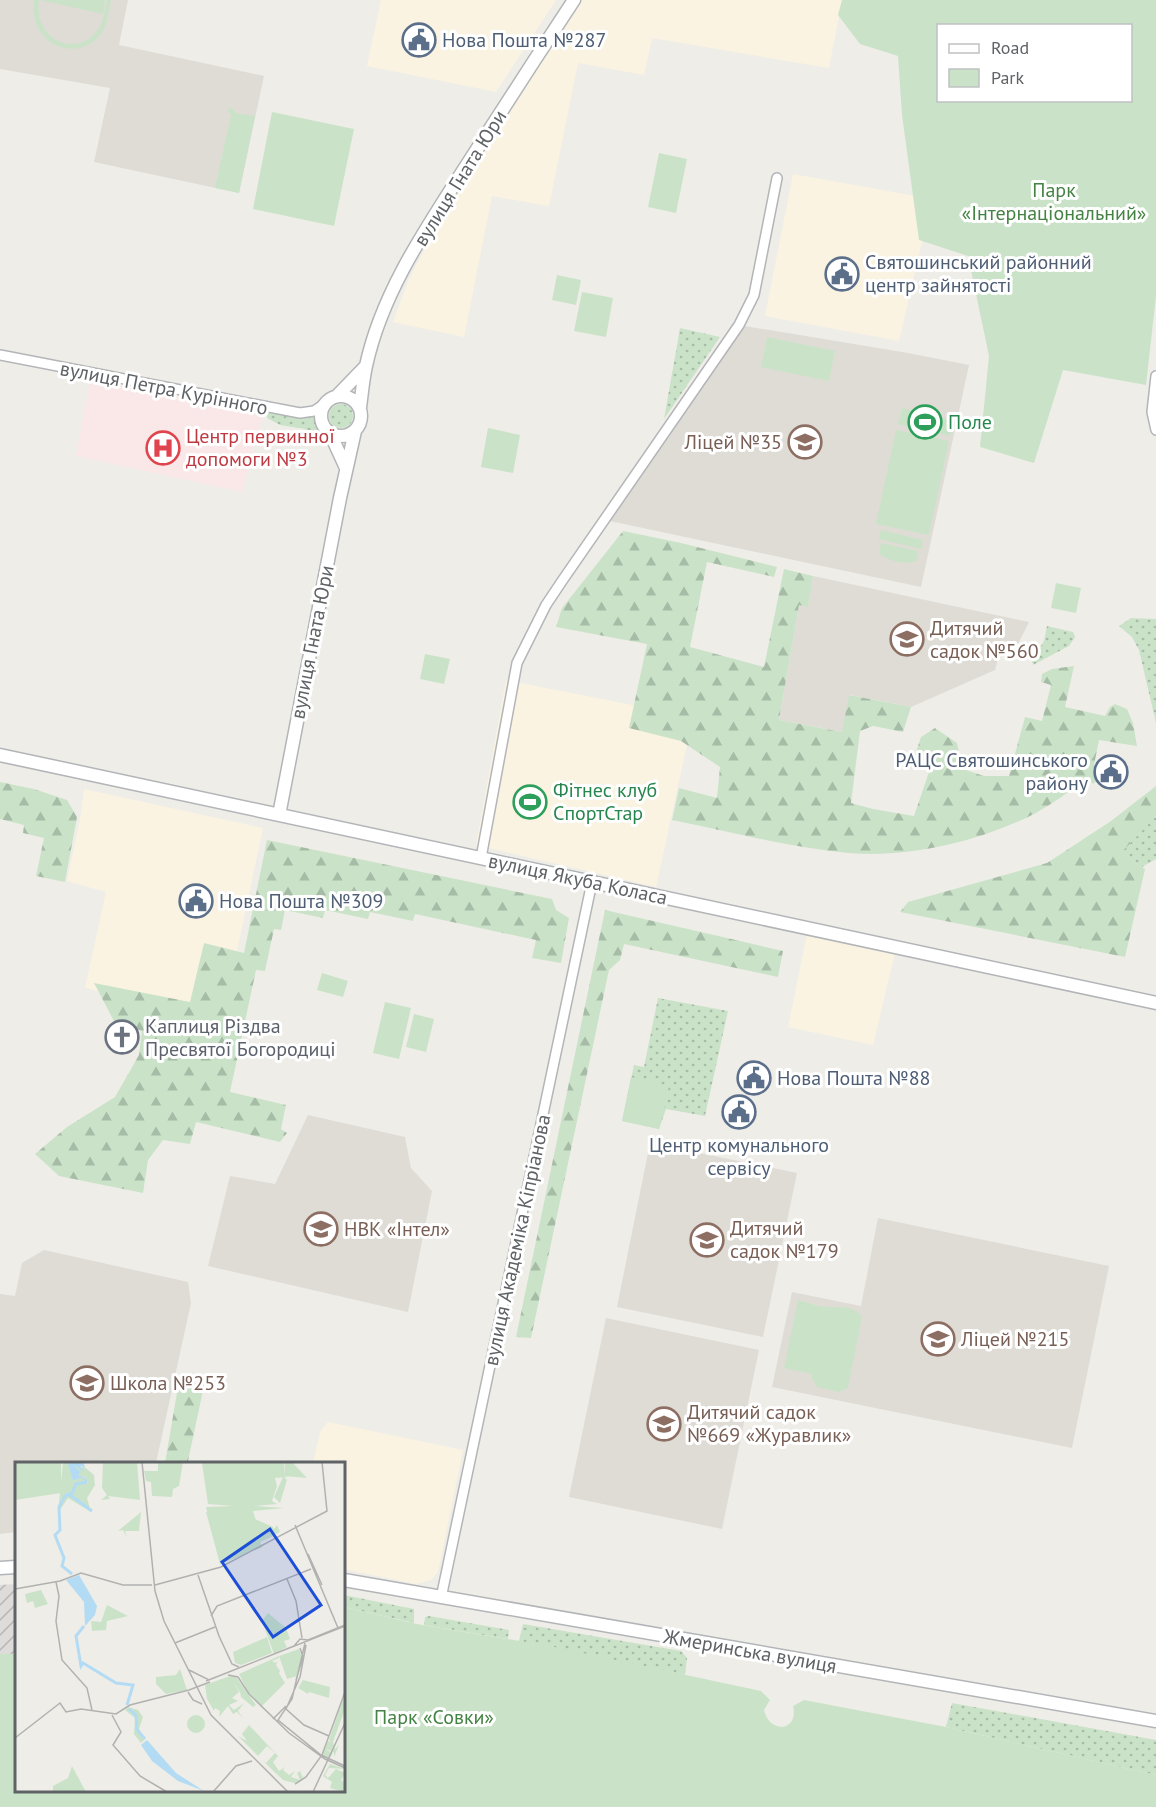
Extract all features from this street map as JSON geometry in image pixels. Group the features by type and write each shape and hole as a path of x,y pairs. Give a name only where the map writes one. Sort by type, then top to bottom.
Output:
{"street":[{"name":"вулиця Гната Юри","path":"360,407 366,366 376,333 390,299 426,230 574,0"},
{"path":"481,858 496,765 517,663 522,650 562,581 739,325 754,295 770,223 777,178"},
{"name":"вулиця Петра Курінного","path":"0,355 300,413 314,411 326,403"},
{"name":"вулиця Гната Юри","path":"337,396 366,366"},
{"path":"1156,376 1152,412 1156,430"},
{"path":"330,433 343,436 355,431 362,420 360,407 350,398 337,396 326,403 321,416 346,468"},
{"name":"вулиця Гната Юри","path":"279,815 355,431"},
{"name":"вулиця Якуба Коласа","path":"0,755 1156,1003"},
{"name":"вулиця Академіка Кіпріанова","path":"441,1598 592,882"},
{"path":"0,1568 15,1567"},
{"name":"Жмеринська вулиця","path":"345,1580 1156,1721"}],"shaded area":[{"path":"0,0 128,0 119,45 264,76 239,193 94,162 110,88 0,69"},
{"path":"381,0 556,0 496,92 367,66"},
{"path":"580,0 842,0 829,68 652,38 644,75 578,63 549,206 492,196 464,337 393,322 409,279 442,217"},
{"path":"793,174 932,199 899,341 765,316"},
{"name":"Ліцей №35","path":"739,325 969,365 921,587 605,520"},
{"path":"90,380 263,413 242,492 76,456"},
{"name":"Дитячий садок №560","path":"813,576 1029,622 1011,658 999,655 995,670 911,707 850,695 843,732 779,720 799,605 808,606"},
{"path":"506,680 693,717 656,887 476,845"},
{"path":"84,789 263,828 222,1022 85,988 106,892 67,881"},
{"path":"807,934 895,953 873,1045 788,1027"},
{"name":"НВК «Інтел»","path":"308,1115 405,1137 411,1168 432,1191 408,1312 208,1266 230,1176 275,1184"},
{"name":"Дитячий садок №179","path":"650,1143 797,1173 763,1337 617,1307"},
{"name":"Ліцей №215","path":"878,1218 1109,1266 1072,1448 772,1387 792,1292 861,1306"},
{"name":"Школа №253","path":"44,1250 188,1282 191,1303 156,1462 15,1462 15,1532 0,1534 0,1294 15,1296 22,1263"},
{"name":"Дитячий садок №669 «Журавлик»","path":"606,1318 759,1350 722,1529 569,1497"},
{"path":"328,1422 463,1450 438,1572 431,1580 416,1584 345,1569 345,1462 313,1462 320,1432"},
{"path":"15,1584 15,1654 0,1654 0,1585"}],"green space":[{"path":"34,0 39,0 39,14 43,26 50,35 69,44 80,43 90,38 101,25 107,0 111,0 105,27 96,39 85,46 73,49 60,47 49,41 40,31 35,17"},
{"path":"40,0 105,0 103,14"},
{"name":"Парк «Інтернаціональний»","path":"842,0 1156,0 1156,296 1146,385 1063,370 1034,463 980,447 989,356 968,256 919,240 902,115 898,56 860,44 838,15"},
{"path":"231,107 236,113 255,116 239,193 215,188 231,115 227,111"},
{"path":"272,112 354,129 334,226 253,209"},
{"path":"659,153 687,159 676,213 648,207"},
{"path":"557,275 581,280 576,305 552,300"},
{"path":"582,292 613,298 606,337 574,331"},
{"path":"680,328 720,337 664,419"},
{"path":"767,337 835,351 829,381 761,367"},
{"path":"341,404 349,408 353,416 349,424 341,428 333,424 329,416 333,408"},
{"name":"Поле","path":"902,408 953,420 950,436 898,424"},
{"path":"267,410 321,410 320,423 314,441 305,429 280,425 267,418"},
{"path":"488,428 520,435 513,473 481,467"},
{"path":"896,430 949,441 929,535 876,524"},
{"path":"881,530 923,540 921,549 879,539"},
{"path":"623,531 777,567 774,577 707,562 690,647 764,667 784,569 813,576 808,607 799,605 779,720 842,732 849,695 911,707 903,732 873,726 860,731 851,803 914,816 931,766 914,758 921,737 935,728 957,743 963,769 984,776 1009,776 1025,717 1042,721 1051,685 1041,682 1042,674 1052,669 1074,666 1065,707 1105,716 1110,707 1115,704 1127,709 1133,723 1137,746 1099,740 1094,765 1102,777 1093,784 1088,778 1043,809 984,835 916,851 848,853 760,839 672,820 679,788 717,798 720,767 681,741 629,728 647,644 556,627 562,608"},
{"path":"881,543 918,551 916,561 902,562 879,554"},
{"path":"1056,583 1081,588 1076,613 1051,608"},
{"path":"1131,618 1156,619 1156,723 1139,650 1132,637 1119,626"},
{"path":"1047,626 1073,632 1075,637 1069,646 1033,665 1032,661 1044,641"},
{"path":"425,654 450,659 444,684 420,679"},
{"path":"0,782 34,789 67,800 77,817 65,882 36,876 44,838 23,833 24,825 0,819"},
{"path":"1156,786 1156,816 1121,853 1145,869 1125,957 900,912 908,902 1047,863 1111,821"},
{"path":"1156,816 1156,859 1142,867 1120,853"},
{"path":"267,840 552,899 556,910 569,918 561,963 532,958 536,940 415,914 413,921 370,912 368,919 325,910 323,918 285,910 281,930 274,929 265,971 256,970 230,1092 286,1105 281,1129 287,1133 280,1142 196,1122 190,1144 163,1140 148,1160 143,1193 59,1176 35,1154 67,1127 115,1097 139,1055 142,1031 114,1021 94,983 190,1002 204,943 244,953"},
{"path":"605,910 783,951 778,977 624,944 620,960 609,970 531,1338 516,1337"},
{"path":"322,973 348,981 343,997 317,990"},
{"path":"658,998 728,1011 705,1116 666,1109 659,1129 622,1121 634,1065 644,1067"},
{"path":"385,1002 411,1008 399,1059 373,1053"},
{"path":"414,1014 434,1019 426,1052 406,1047"},
{"path":"631,1077 669,1086 659,1129 622,1121"},
{"path":"798,1300 820,1306 855,1310 862,1317 848,1388 839,1392 817,1387 812,1374 784,1368"},
{"path":"205,1381 188,1461 192,1462 165,1462 178,1387"},
{"path":"345,1595 414,1609 414,1623 345,1607"},
{"name":"Парк «Совки»","path":"345,1607 417,1624 550,1646 761,1691 770,1700 764,1710 767,1718 777,1726 788,1725 794,1714 793,1706 804,1700 946,1727 1156,1775 1156,1807 0,1807 0,1654 15,1654 15,1792 345,1792"},
{"path":"425,1617 509,1630 508,1639 424,1625"},
{"path":"523,1624 681,1651 687,1658 685,1675 519,1641"},
{"path":"952,1703 1156,1740 1156,1775 946,1727"}],"place":[{"name":"Нова Пошта №287","path":"419,40"},
{"name":"Святошинський районний центр зайнятості","path":"842,274"},
{"name":"Поле","path":"925,422"},
{"name":"Ліцей №35","path":"805,442"},
{"name":"Центр первинної допомоги №3","path":"163,448"},
{"name":"Дитячий садок №560","path":"907,639"},
{"name":"РАЦС Святошинського району","path":"1111,772"},
{"name":"Фітнес клуб СпортСтар","path":"530,802"},
{"name":"Нова Пошта №309","path":"196,901"},
{"name":"Каплиця Різдва Пресвятої Богородиці","path":"122,1037"},
{"name":"Нова Пошта №88","path":"754,1078"},
{"name":"Центр комунального сервісу","path":"739,1112"},
{"name":"НВК «Інтел»","path":"321,1229"},
{"name":"Дитячий садок №179","path":"707,1240"},
{"name":"Ліцей №215","path":"938,1339"},
{"name":"Школа №253","path":"87,1383"},
{"name":"Дитячий садок №669 «Журавлик»","path":"664,1424"}]}
